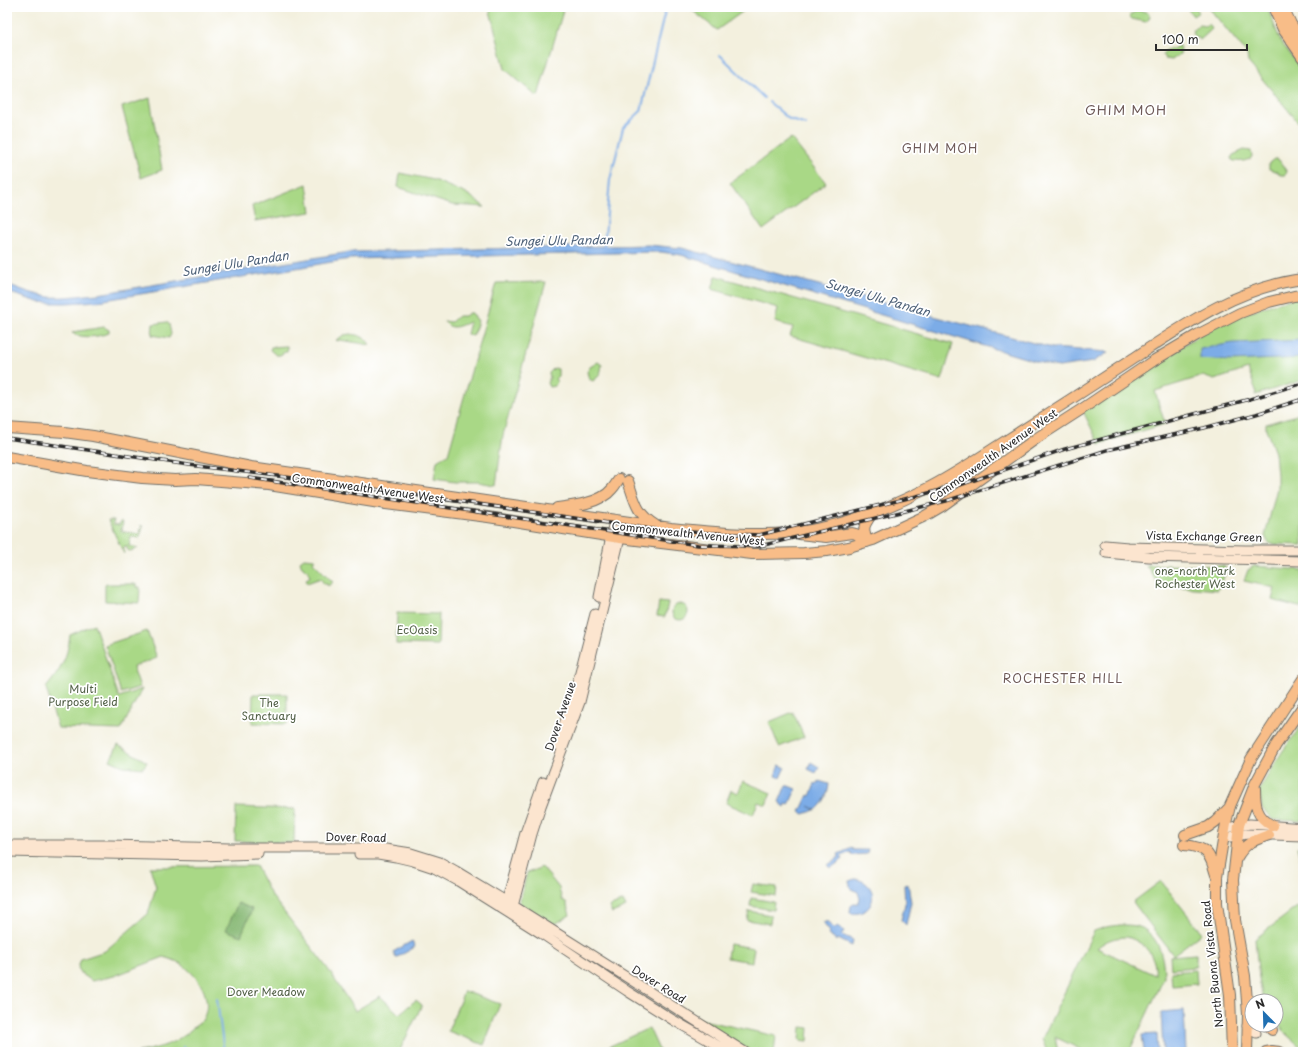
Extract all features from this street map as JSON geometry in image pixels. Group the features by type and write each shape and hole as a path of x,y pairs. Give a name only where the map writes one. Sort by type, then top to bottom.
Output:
{"main road":[{"path":"1273,7 1283,29 1303,58"},
{"path":"1283,7 1291,24 1303,42"},
{"name":"Commonwealth Avenue West","path":"7,428 64,432 94,436 252,467 618,521 727,534 789,533 816,528 873,512 926,489 958,471 1168,335 1212,310 1234,298 1255,290 1277,283 1303,279"},
{"name":"Commonwealth Avenue West","path":"7,456 106,474 269,485 386,504 488,516 616,537 752,554 827,551 867,542 926,516 1037,438 1153,361 1197,335 1225,319 1269,302 1303,295"},
{"path":"311,476 333,482 340,489 340,497"},
{"path":"543,510 592,502 608,493 623,480 640,512 657,526"},
{"path":"348,481 348,493 354,498"},
{"path":"867,542 863,530 873,512"},
{"path":"789,533 820,537 852,533 856,534 867,542"},
{"name":"North Buona Vista Road","path":"1232,1052 1230,995 1217,909 1217,876 1230,806 1251,759 1303,679"},
{"path":"1250,993 1245,976 1235,920 1233,880 1238,830 1255,784 1276,745 1303,706"},
{"path":"1235,860 1248,843 1271,830 1258,813 1256,806 1255,784"},
{"path":"1217,876 1213,862 1206,852 1198,846 1185,840 1215,822 1230,806"},
{"path":"1245,976 1246,993"},
{"path":"1247,1033 1247,1052"},
{"path":"1266,1052 1280,1052"}],"street":[{"name":"Dover Avenue","path":"509,908 541,806 580,702 616,537 618,521"},
{"name":"Vista Exchange Green","path":"1303,550 1128,547 1106,549 1144,557 1303,561"},
{"path":"1225,833 1238,830 1250,824 1271,830 1303,836"},
{"path":"1271,830 1303,828"},
{"name":"Dover Road","path":"7,845 230,848 411,853 440,862 456,871 509,908 542,934 640,999 729,1052"},
{"name":"Dover Road","path":"7,852 202,856 378,851"},
{"name":"Dover Road","path":"509,908 745,1052"}],"green space":[{"path":"489,7 558,7 563,11 538,96 505,69"},
{"path":"688,7 749,7 717,30"},
{"path":"1186,7 1195,7 1199,12 1193,16"},
{"path":"1208,7 1267,7 1281,42 1303,71 1303,128 1248,62 1247,54"},
{"path":"1137,10 1147,12 1150,16 1146,22 1132,19 1129,16"},
{"path":"1208,24 1212,29 1200,40 1198,37 1196,39 1193,35 1194,29 1199,25 1205,26"},
{"path":"1179,45 1181,48 1180,54 1172,60 1165,59 1162,54"},
{"path":"150,98 162,170 141,178 122,107"},
{"path":"791,138 826,183 763,230 730,183"},
{"path":"1244,150 1251,151 1252,157 1243,161 1232,160 1231,158 1233,155"},
{"path":"1274,159 1279,160 1287,172 1285,175 1280,175 1278,172 1269,169 1269,163"},
{"path":"400,173 434,180 469,195 485,207 452,205 398,187"},
{"path":"307,184 311,212 255,221 252,206"},
{"path":"716,276 953,344 942,380 790,336 793,327 775,322 778,308 712,289"},
{"path":"546,282 503,435 496,485 478,482 455,482 434,479 437,461 448,454 496,283"},
{"path":"1303,295 1303,380 1255,395 1256,391 1248,369 1214,380 1203,376 1155,391 1165,424 1099,444 1082,409 1225,319"},
{"path":"472,313 478,321 473,336 467,334 470,322 453,327 444,321 451,322 458,316 465,316"},
{"path":"167,322 169,324 171,334 169,338 152,335 153,324"},
{"path":"104,327 109,330 109,333 100,336 90,337 72,333 73,332"},
{"path":"350,334 362,337 370,345 336,340 344,335"},
{"path":"287,346 287,351 280,355 276,355 270,350 271,347"},
{"path":"598,362 602,365 600,375 593,381 589,379 587,372 590,367"},
{"path":"554,368 558,369 558,376 555,379 557,381 555,386 549,387 547,383 550,377 549,373"},
{"path":"1303,413 1303,545 1271,544 1265,536 1277,488 1277,475 1275,453 1266,429 1266,424"},
{"path":"108,520 114,520 113,524 119,525 121,521 123,522 121,531 139,534 143,525 140,538 131,537 129,546 138,548 129,552 126,546 123,547 124,554"},
{"path":"304,558 315,559 313,562 333,582 328,586 327,584 324,584 321,579 307,583 306,579 310,577 307,569 305,570 303,566 302,567 300,561"},
{"name":"one-north Park Rochester West","path":"1146,565 1222,566 1225,567 1226,572 1218,590 1159,585"},
{"path":"1254,566 1303,570 1303,608 1272,600 1275,588 1244,581 1248,570"},
{"path":"105,584 136,584 136,587 140,587 139,603 105,601"},
{"path":"659,602 668,603 665,617 657,616"},
{"path":"677,604 683,604 688,609 686,618 683,620 677,620 672,615 672,609"},
{"name":"EcOasis","path":"397,613 439,614 438,645 396,644"},
{"name":"Multi Purpose Field","path":"94,624 119,697 142,689 121,730 58,728 46,688 56,675 65,658 70,635"},
{"path":"147,631 157,658 133,667 140,687 121,693 105,645"},
{"name":"The Sanctuary","path":"253,694 287,694 287,724 252,723"},
{"path":"793,712 804,737 779,747 769,722"},
{"path":"1303,723 1303,821 1273,820 1262,808 1259,790 1282,752"},
{"path":"118,745 147,762 143,768 123,766 110,760"},
{"path":"743,781 771,793 766,805 758,802 753,815 726,803 731,790 738,793"},
{"path":"236,807 295,809 294,843 235,841"},
{"path":"1303,846 1303,868 1297,847"},
{"name":"Dover Meadow","path":"256,866 271,895 328,969 355,1011 380,996 399,1014 416,1000 422,1005 399,1052 138,1052 175,1041 203,1019 207,1004 198,981 193,974 181,964 164,957 114,976 92,981 82,974 78,968 81,959 105,951 148,914 156,887 150,867"},
{"path":"542,867 559,888 562,900 566,902 570,915 555,924 519,904 527,873"},
{"path":"1161,881 1202,933 1173,955 1133,902"},
{"path":"753,884 777,887 776,896 751,892"},
{"path":"751,898 774,902 773,910 750,906"},
{"path":"623,901 626,907 612,913 609,907"},
{"path":"238,903 252,909 241,936 226,930"},
{"path":"1297,907 1301,911 1303,910 1303,1049 1284,1031 1284,993 1262,993 1255,939"},
{"path":"749,911 771,915 770,924 747,920"},
{"path":"1131,925 1142,928 1148,932 1157,943 1160,950 1164,978 1129,1052 1086,1052 1055,1037 1058,1052 1047,1052 1042,1039 1094,931 1106,927","holes":["1127,937 1144,946 1152,956 1155,975 1097,948 1107,941 1115,938"]},
{"path":"729,944 754,948 752,962 727,958"},
{"path":"1196,954 1196,967 1171,969 1170,956"},
{"path":"1196,970 1197,984 1172,986 1171,972"},
{"path":"464,991 500,1004 484,1045 448,1031"},
{"path":"698,1019 776,1036 774,1052 748,1052"},
{"path":"801,1027 809,1028 808,1041 800,1040"},
{"path":"649,1028 660,1052 597,1052"}],"water":[{"path":"649,245 682,248 1052,348 1109,352 1093,362 1059,367 1048,365 681,255 661,252 350,259 99,301 67,303 38,302 7,292 7,284 22,290 50,297 98,294 349,252"},
{"path":"1303,340 1303,358 1231,361 1200,359 1200,349 1233,343"},
{"path":"811,762 819,767 816,773 808,769"},
{"path":"779,765 785,767 780,778 775,776"},
{"path":"819,781 829,784 827,795 823,802 816,810 808,806 815,810 804,814 800,812 808,795 810,796 815,784 817,785"},
{"path":"786,785 796,789 789,805 786,804 785,807 779,802"},
{"path":"852,848 853,850 868,850 867,854 852,855 851,852 841,856 843,859 831,868 828,865 839,857 838,854"},
{"path":"855,879 864,882 869,887 872,893 872,899 866,910 859,913 850,913 851,905 858,903 860,899 858,892 851,889 849,881"},
{"path":"908,884 911,902 906,925 901,920 905,904 904,885"},
{"path":"828,921 834,929 837,926 845,931 842,935 853,940 852,946 838,939 837,941 828,935 830,932 823,923"},
{"path":"412,941 415,947 396,958 393,952"},
{"path":"1184,1010 1186,1052 1163,1052 1161,1012"},
{"path":"1157,1034 1158,1052 1144,1052 1142,1035"}],"waterway":[{"name":"Sungei Ulu Pandan","path":"604,247 610,180 623,128 641,111 666,7"},
{"path":"720,55 764,98"},
{"path":"769,102 789,119 806,125"},
{"path":"217,999 224,1052"},
{"path":"183,1047 191,1052"}],"railway":[{"path":"7,438 189,465 318,481 665,531 759,535 957,486 1065,449 1250,399 1303,383"},
{"path":"250,478 698,545 760,546 946,501 1107,450 1204,428 1303,399"}],"district":[{"name":"GHIM MOH","path":"1126,109"},
{"name":"GHIM MOH","path":"940,148"},
{"name":"ROCHESTER HILL","path":"1063,678"}]}
